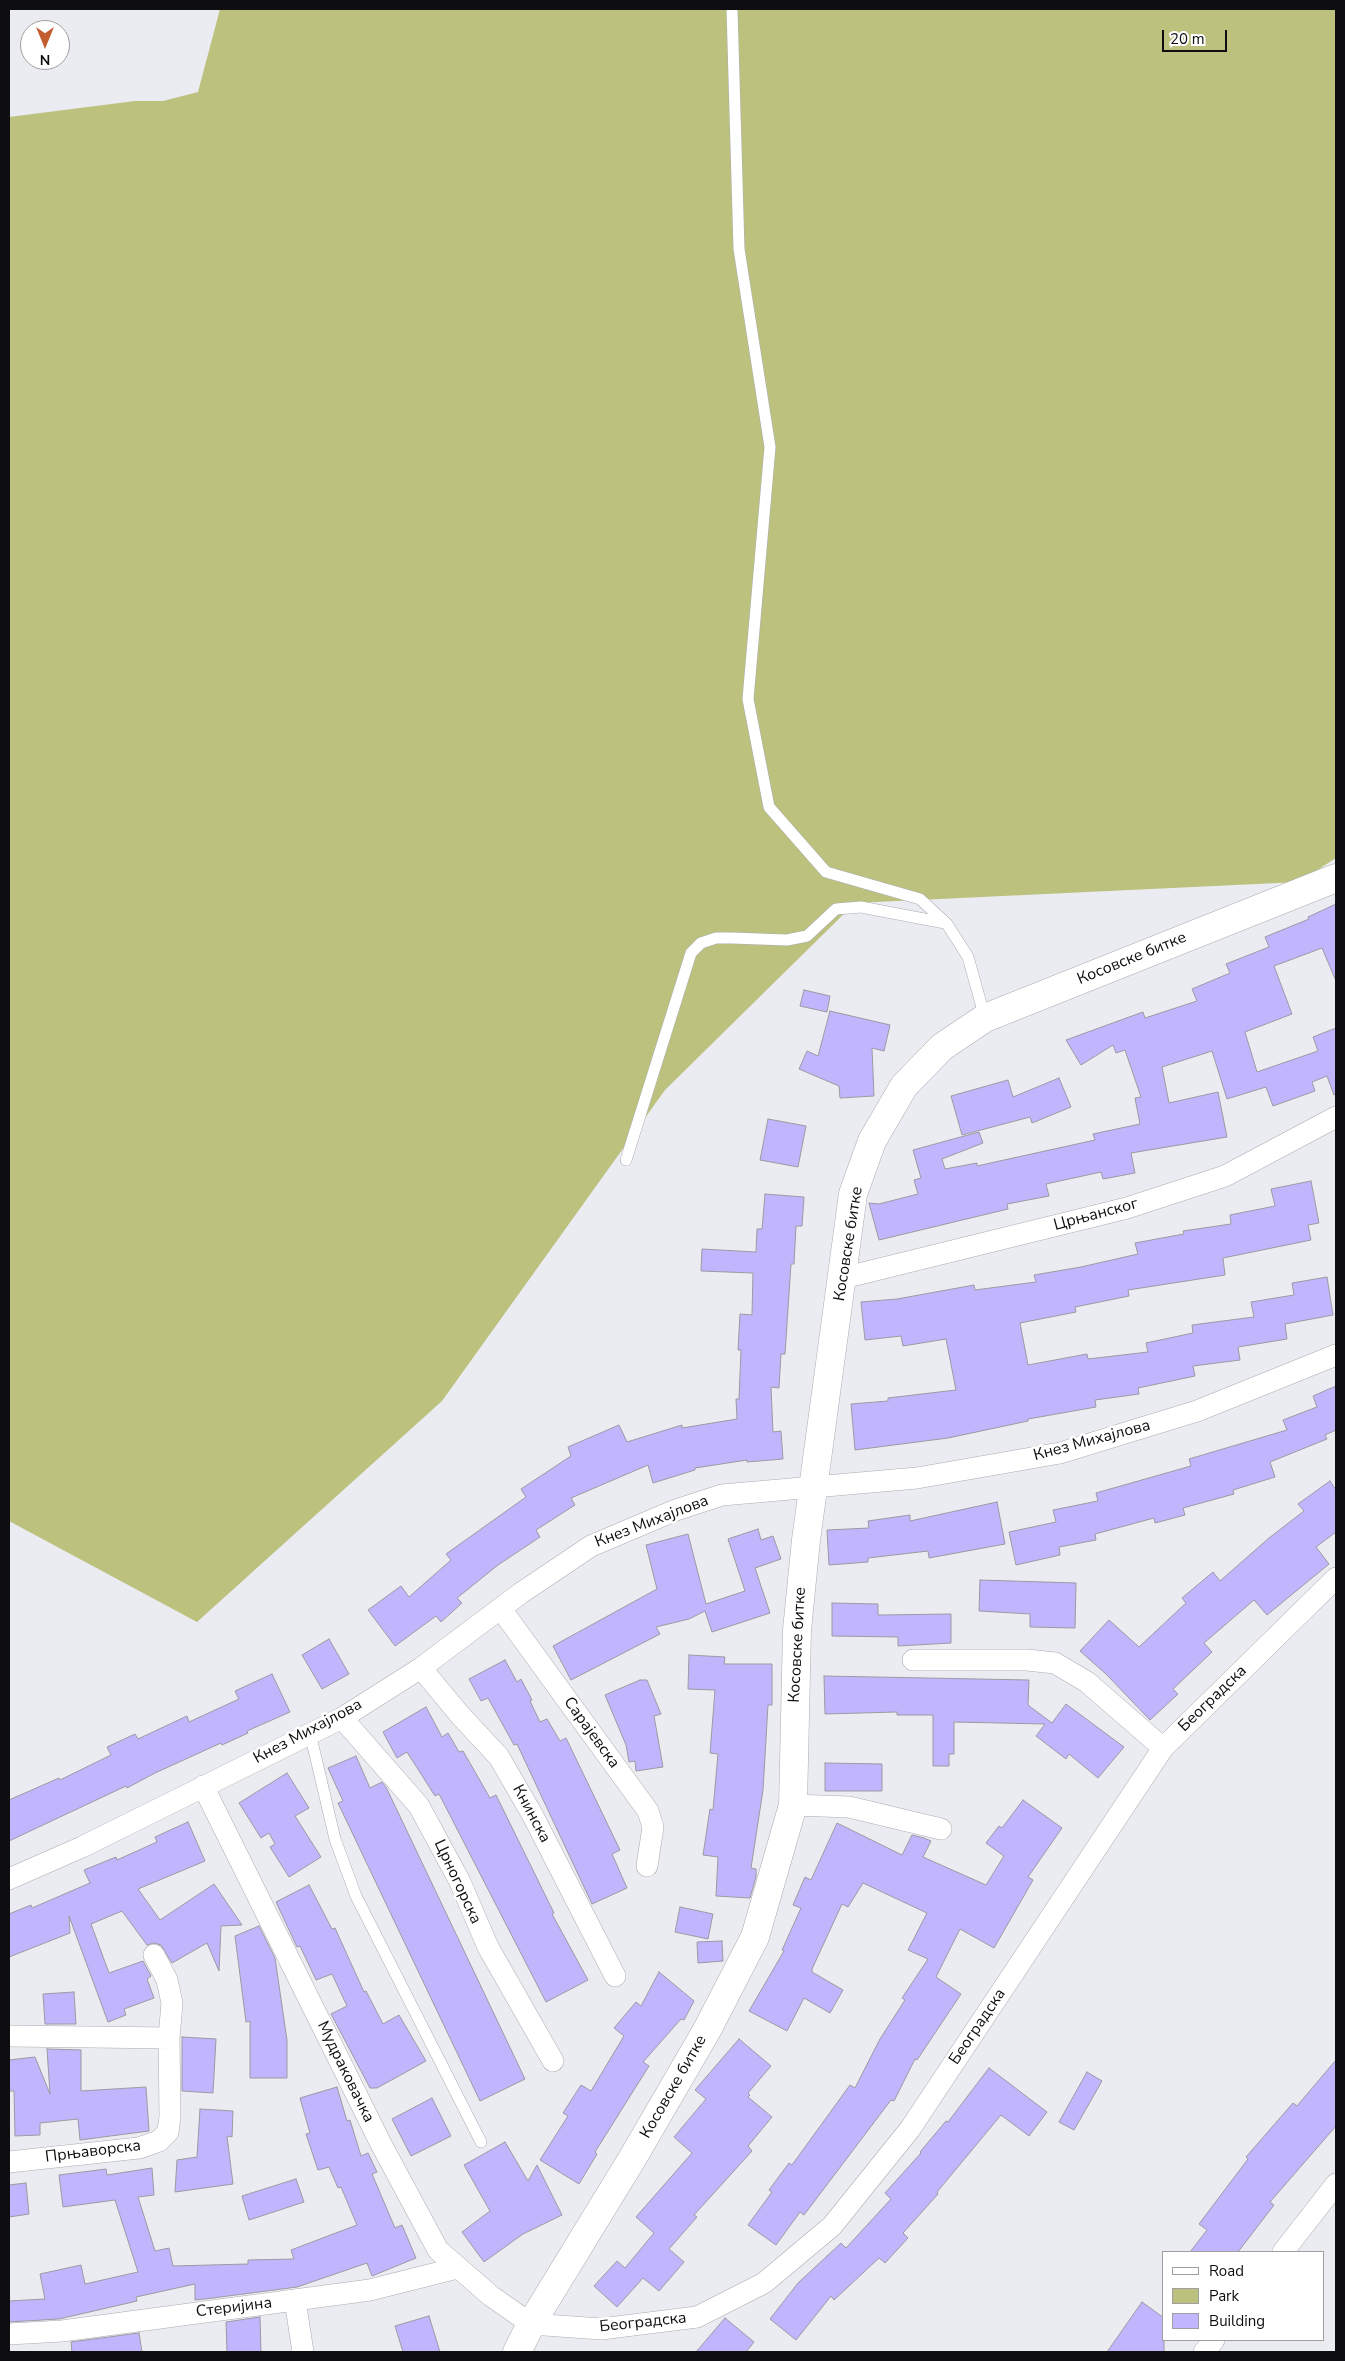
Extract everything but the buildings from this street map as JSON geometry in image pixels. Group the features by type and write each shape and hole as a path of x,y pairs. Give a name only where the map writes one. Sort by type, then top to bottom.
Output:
{"street":[{"name":"Косовске битке","path":"517,2352 531,2324 632,2159 707,2030 755,1937 792,1805 797,1630 822,1412 854,1194 872,1141 904,1086 942,1047 985,1018 1336,878"},
{"name":"Црњанског","path":"843,1278 1127,1208 1225,1176 1336,1117"},
{"name":"Кнез Михајлова","path":"9,1879 82,1847 342,1718 421,1668 529,1587 591,1546 676,1510 722,1495 917,1478 1060,1453 1198,1411 1336,1355"},
{"name":"Београдска","path":"531,2324 601,2330 697,2317 764,2283 832,2226 910,2129 1163,1748 1336,1578"},
{"name":"Сарајевска","path":"501,1609 648,1811 653,1827 647,1866"},
{"path":"913,1660 1035,1660 1055,1663 1087,1682 1163,1748"},
{"name":"Книнска","path":"421,1668 460,1715 499,1757 533,1816 615,1976"},
{"name":"Црногорска","path":"342,1718 420,1806 460,1882 488,1947 553,2061"},
{"name":"Мудраковачка","path":"203,1786 403,2187 438,2250 491,2296 531,2324"},
{"path":"792,1805 849,1807 941,1829"},
{"name":"Прњаворска","path":"9,2162 139,2148 159,2141 168,2132 170,2116 169,2038 172,2003 167,1980 154,1955"},
{"path":"9,2036 169,2038"},
{"path":"1284,2251 1336,2184"},
{"name":"Стеријина","path":"9,2334 62,2330 370,2290 457,2268"},
{"path":"296,2300 303,2352"},
{"path":"1204,2352 1213,2341"}],"lane":[{"path":"732,9 739,249 770,447 748,699 769,807 826,872 920,900 947,924 968,957 985,1018"},
{"path":"626,1160 691,953 701,943 716,938 787,940 807,936 836,909 861,907 947,924"},
{"path":"310,1733 335,1840 356,1896 481,2142"}],"green space":[{"path":"220,9 1336,9 1336,858 1299,882 855,903 665,1090 442,1401 197,1622 9,1521 9,117 135,101 163,101 198,92"}]}
